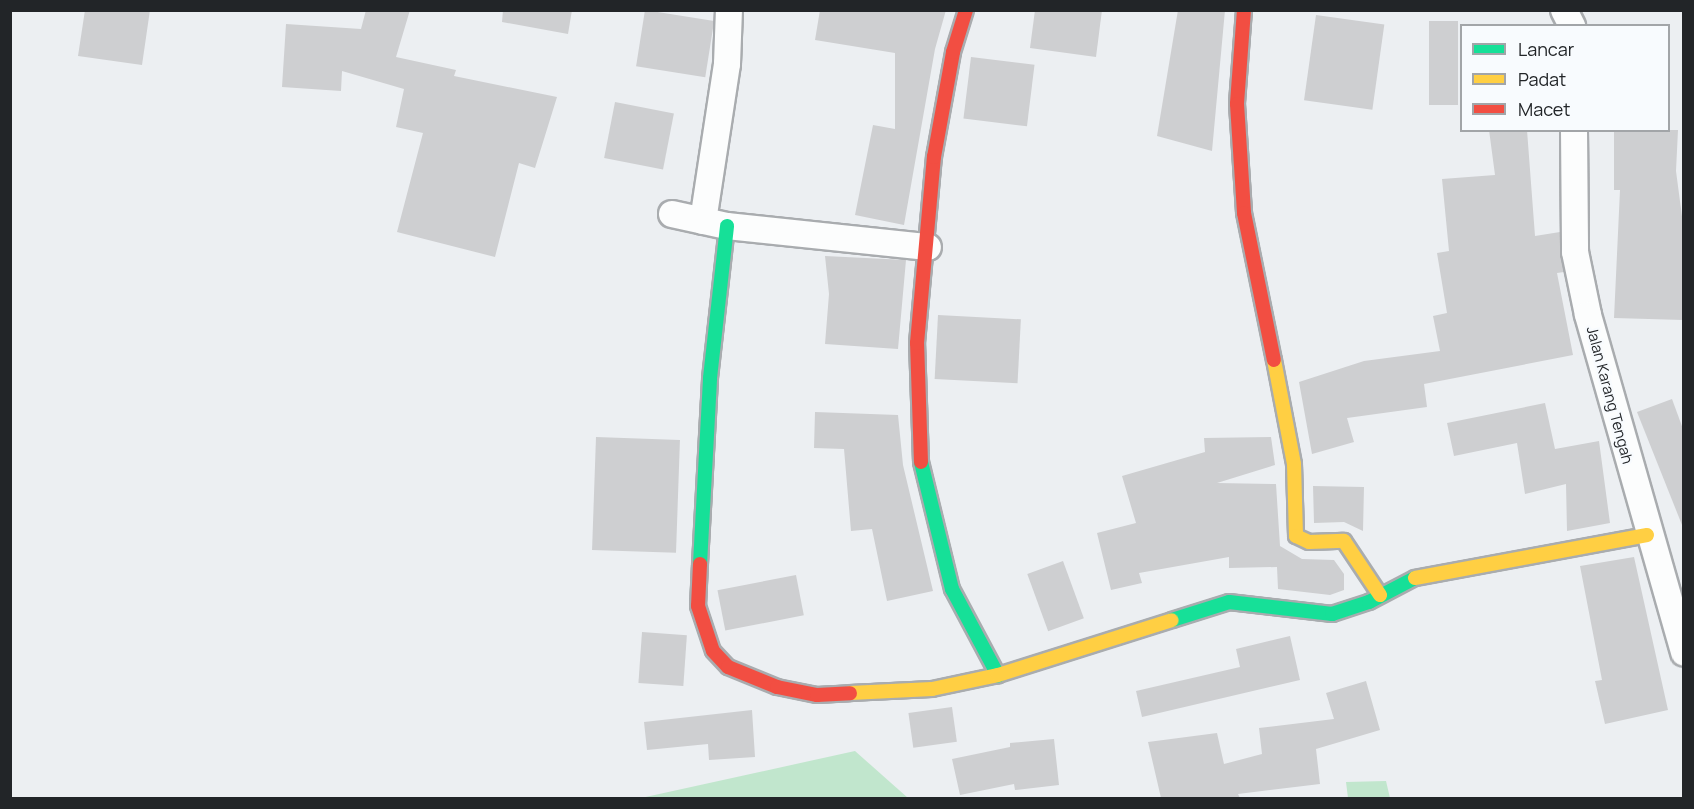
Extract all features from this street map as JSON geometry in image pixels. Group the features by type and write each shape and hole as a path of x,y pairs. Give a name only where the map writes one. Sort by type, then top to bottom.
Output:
{"street":[{"path":"729,10 715,224 710,378 699,570 699,622 713,651 728,667 751,678 817,695 895,693 998,675 1229,602 1332,614 1380,595 1404,580 1647,535"},
{"path":"966,10 937,134 928,247 917,343 921,461 952,589 998,675"},
{"path":"1244,10 1237,104 1244,213 1259,304 1288,419 1296,536 1309,542 1344,541 1380,595"},
{"name":"Jalan Karang Tengah","path":"1574,132 1575,252 1647,535 1683,653"},
{"path":"672,214 715,224 928,247"}],"green space":[{"path":"855,751 908,798 641,798"},
{"path":"1386,781 1390,798 1348,798 1346,782"}],"building":[{"path":"85,10 150,10 142,65 78,56"},
{"path":"366,10 410,10 396,57 456,70 454,76 557,97 535,168 519,163 495,257 397,232 423,133 396,127 404,89 342,71 341,91 282,87 286,24 361,29"},
{"path":"503,10 572,10 568,34 502,22"},
{"path":"645,10 714,21 705,77 636,66"},
{"path":"820,10 946,10 935,49 904,225 855,215 873,125 895,129 895,53 815,40"},
{"path":"1035,10 1102,10 1096,57 1030,48"},
{"path":"1178,10 1225,10 1212,151 1157,136"},
{"path":"1316,15 1384,25 1372,110 1304,100"},
{"path":"1429,21 1458,21 1458,105 1429,105"},
{"path":"971,57 1035,65 1027,126 963,119"},
{"path":"615,102 674,113 663,169 604,158"},
{"path":"1678,130 1676,171 1683,224 1683,320 1614,318 1620,190 1614,190 1614,132"},
{"path":"1489,132 1527,132 1535,236 1560,232 1564,272 1557,273 1573,355 1424,384 1427,407 1347,418 1354,442 1312,454 1299,382 1364,361 1440,351 1433,316 1447,313 1437,253 1449,251 1442,179 1495,175"},
{"path":"825,256 906,260 898,349 825,344 829,294"},
{"path":"938,315 1021,319 1018,383 935,379"},
{"path":"1672,399 1683,429 1682,525 1637,412"},
{"path":"1545,403 1555,449 1599,441 1610,523 1567,531 1566,484 1525,494 1517,443 1454,456 1447,423"},
{"path":"815,412 898,415 903,465 933,591 887,601 872,529 851,531 844,449 814,448"},
{"path":"596,437 680,440 676,553 592,550"},
{"path":"1271,437 1275,465 1217,483 1276,484 1280,546 1302,559 1334,560 1344,574 1344,590 1330,595 1278,589 1277,567 1229,568 1229,557 1139,573 1142,583 1111,590 1097,533 1136,523 1122,476 1205,452 1204,438"},
{"path":"1313,486 1364,487 1363,531 1344,522 1314,523"},
{"path":"1634,557 1668,710 1605,724 1595,681 1602,680 1580,566"},
{"path":"1063,561 1084,618 1048,631 1027,574"},
{"path":"796,575 804,615 725,631 717,590"},
{"path":"642,632 687,635 683,686 638,683"},
{"path":"1290,636 1300,680 1142,717 1136,691 1240,667 1236,649"},
{"path":"1366,681 1380,730 1316,749 1320,784 1238,794 1240,798 1161,798 1148,742 1217,733 1224,764 1262,754 1259,728 1334,719 1326,693"},
{"path":"952,707 957,742 913,748 908,713"},
{"path":"752,710 755,757 709,760 708,744 647,750 644,722"},
{"path":"1054,739 1059,785 1015,790 1014,784 960,795 952,759 1010,747 1010,743"}],"traffic: fast":[{"path":"700,564 710,378 727,226"},
{"path":"921,462 952,589 998,675"},
{"path":"1172,620 1229,602 1332,614 1369,602 1415,578"}],"traffic: slow":[{"path":"1274,360 1294,464 1296,536 1309,542 1344,541 1380,595"},
{"path":"1415,578 1647,535"},
{"path":"850,693 932,689 998,675 1172,620"}],"traffic: jam":[{"path":"921,462 917,343 934,157 953,52 966,10"},
{"path":"1244,10 1237,104 1244,213 1274,360"},
{"path":"700,564 698,606 713,651 728,667 777,687 817,695 850,693"}]}
